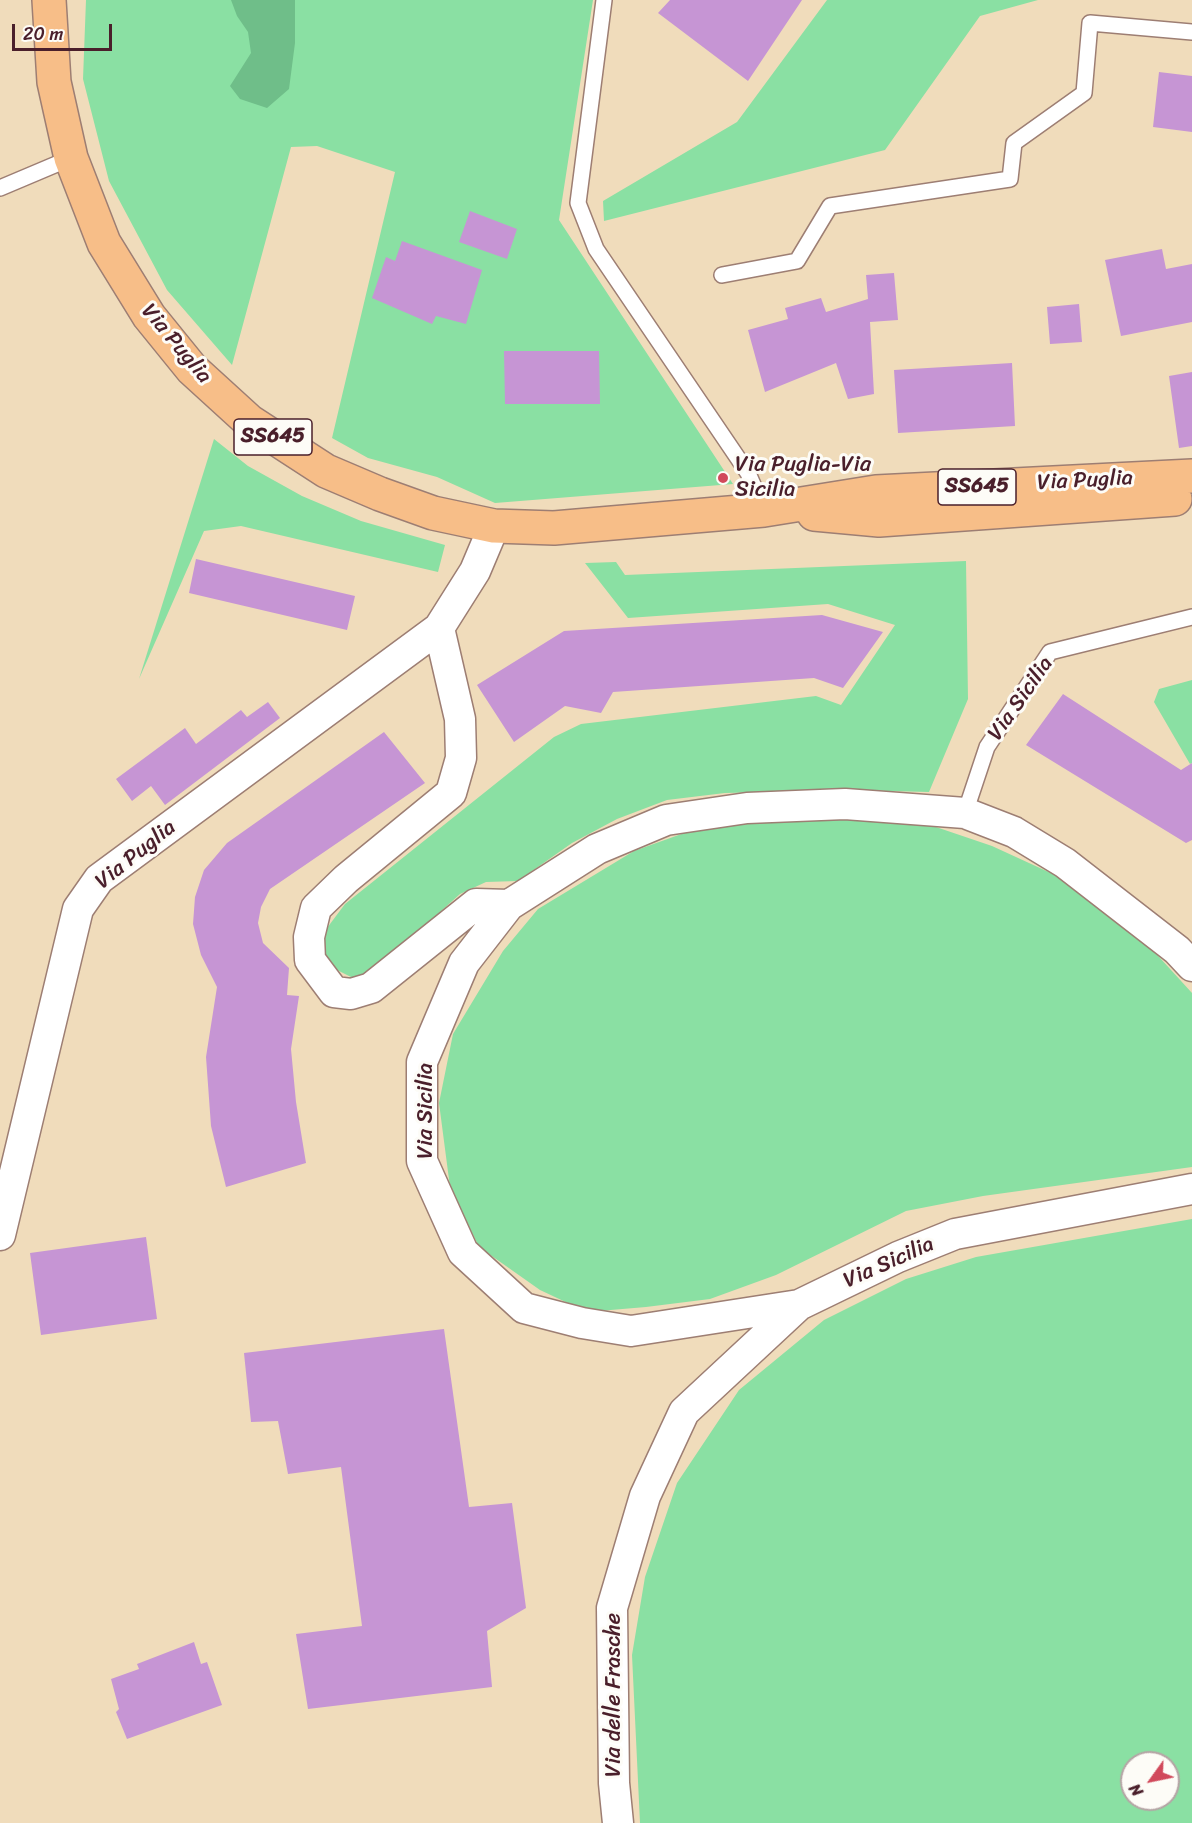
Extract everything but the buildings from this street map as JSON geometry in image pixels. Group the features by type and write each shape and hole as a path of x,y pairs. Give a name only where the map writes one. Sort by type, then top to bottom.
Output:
{"main road":[{"name":"Via Puglia","path":"49,0 54,82 70,158 104,243 149,316 192,369 249,421 326,471 433,513 494,526 554,528 764,510 876,492 1192,476"},
{"name":"Via Puglia","path":"764,510 879,520 1192,499"}],"street":[{"name":"Via Puglia","path":"0,1235 78,909 94,886 99,879 439,628 475,571 494,526"},
{"path":"439,628 460,719 461,758 451,793 346,879 316,908 309,938 310,960 334,992 351,994 371,988 476,904 508,905"},
{"name":"Via Sicilia","path":"1192,966 1177,950 1065,863 1014,832 964,813 845,804 747,808 666,820 597,849 508,905 464,963 422,1062 422,1161 463,1252 524,1308 582,1323 631,1331 799,1305 898,1257 955,1234 1192,1189"},
{"name":"Via delle Frasche","path":"618,1823 614,1783 612,1608 645,1496 684,1412 799,1305"}],"lane":[{"path":"604,0 578,203 596,249 748,473 764,510"},
{"path":"722,275 797,261 830,206 1010,179 1014,142 1084,93 1089,23 1192,32"},
{"path":"0,188 70,158"},
{"name":"Via Sicilia","path":"964,813 987,747 1050,652 1192,617"}],"green space":[{"path":"86,0 593,0 559,220 733,484 495,503 437,477 368,458 332,438 395,172 317,146 291,147 232,365 167,290 109,181 83,79"},
{"path":"231,0 295,0 295,43 289,89 267,108 240,99 230,86 251,53 248,32 237,16"},
{"path":"827,0 1038,0 980,16 885,150 604,221 603,201 737,122"},
{"path":"214,439 248,466 302,496 361,521 445,545 438,572 241,526 204,531 139,679"},
{"path":"966,561 968,699 929,792 849,790 725,793 667,800 617,819 572,843 518,881 486,882 460,894 378,968 355,979 333,968 321,948 327,928 345,904 554,737 581,724 816,696 841,705 895,625 828,604 628,618 585,563 616,562 625,575"},
{"path":"1192,680 1192,763 1190,764 1154,702 1159,689"},
{"path":"824,818 933,826 992,846 1066,880 1150,947 1192,993 1192,1167 983,1196 906,1211 776,1275 710,1299 587,1312 540,1290 479,1247 450,1187 439,1103 453,1034 503,951 538,909 634,851 701,827"},
{"path":"1192,1219 1192,1823 640,1823 632,1655 645,1577 677,1483 739,1390 824,1320 906,1279 976,1257"}],"place":[{"name":"Via Puglia-Via Sicilia","path":"723,478"}]}
